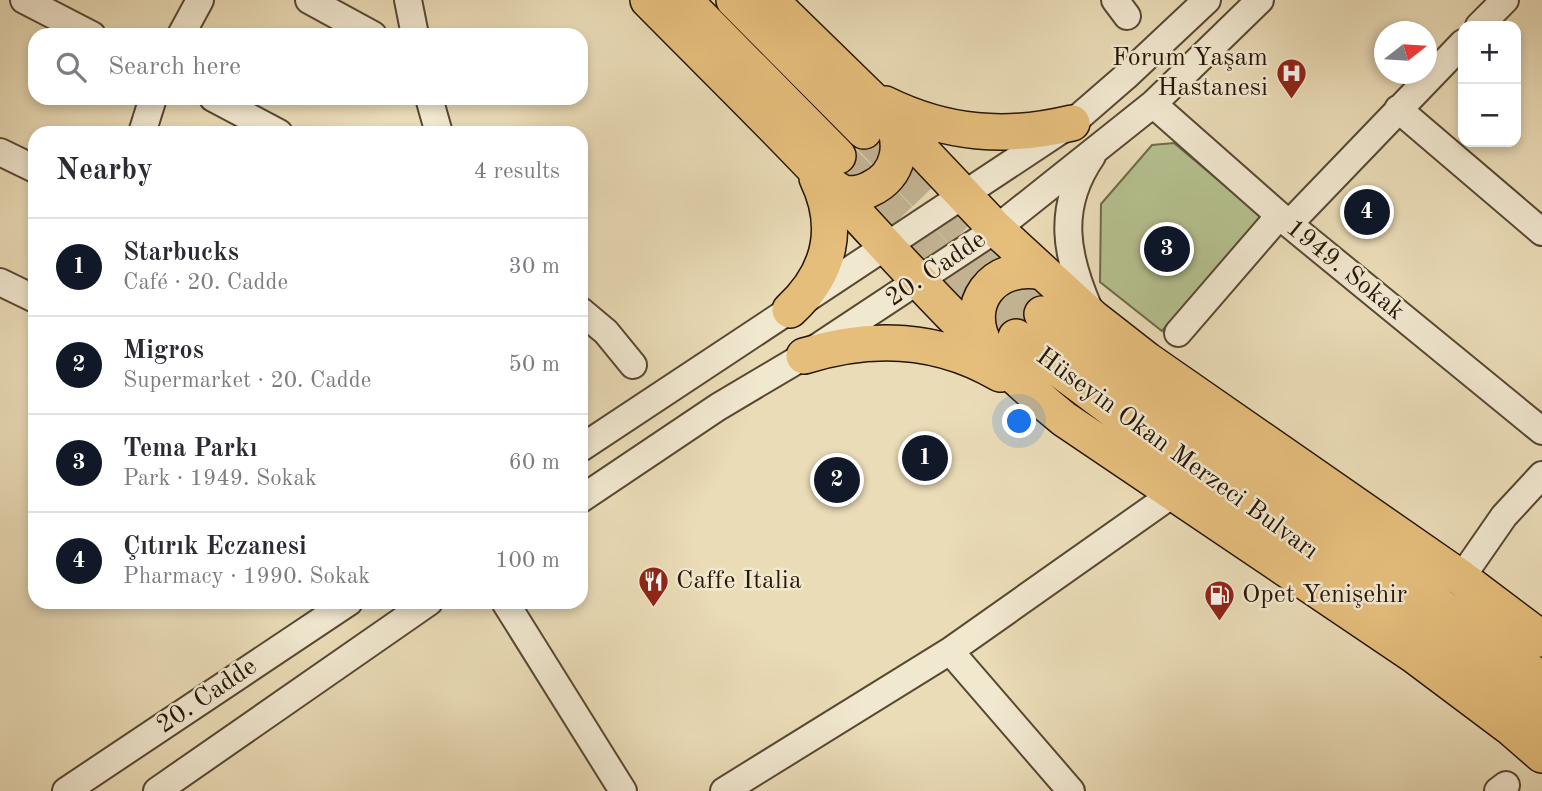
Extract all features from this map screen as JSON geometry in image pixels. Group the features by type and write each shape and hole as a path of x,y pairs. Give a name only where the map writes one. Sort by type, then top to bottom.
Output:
{"main road":[{"path":"648,0 804,158 824,192 829,212 828,252 822,268 803,298 790,310"},
{"path":"684,0 833,170 886,247 920,281 1002,343 1032,394"},
{"path":"734,0 875,122 964,194 996,229 1092,317 1147,359 1461,578 1542,639"},
{"path":"770,0 862,89 905,114 952,129 976,132 1012,133 1048,129 1072,122"},
{"path":"862,89 875,122"},
{"path":"804,158 833,170 843,193 855,194 877,186 894,169 900,146 893,122 875,122"},
{"path":"1002,343 981,338 977,315 985,292 1003,275 1029,269 1042,272"},
{"name":"Hüseyin Okan Merzeci Bulvarı","path":"1042,314 1117,373 1542,680"},
{"path":"804,356 827,349 875,342 927,346 980,363 1032,394 1064,419 1415,656 1511,728 1542,755"},
{"name":"Hüseyin Okan Merzeci Bulvarı","path":"1002,343 1136,427 1542,717"}],"street":[{"path":"24,0 78,28"},
{"path":"185,28 200,0"},
{"path":"309,0 360,28"},
{"path":"408,0 414,28"},
{"name":"20. Cadde","path":"588,443 1072,122 1125,77 1207,0"},
{"name":"20. Cadde","path":"588,494 718,407 804,356 996,229 1153,104 1260,0"},
{"path":"1484,21 1505,0"},
{"path":"1178,333 1284,220 1458,48"},
{"name":"1949. Sokak","path":"1153,104 1284,220 1542,431"},
{"path":"144,126 151,105"},
{"path":"226,105 266,126"},
{"path":"431,105 437,126"},
{"path":"1398,109 1542,232"},
{"path":"1092,317 1074,275 1068,232 1070,208 1076,186 1100,145"},
{"path":"0,152 28,166"},
{"path":"0,282 28,296"},
{"path":"588,317 606,332 633,365"},
{"path":"1461,578 1504,516 1542,475"},
{"path":"724,791 950,651 1174,493"},
{"name":"20. Cadde","path":"66,791 339,609"},
{"name":"20. Cadde","path":"162,790 419,609"},
{"path":"509,609 623,791"},
{"path":"950,651 1071,791"}],"green space":[{"path":"1174,143 1261,216 1162,331 1100,282 1101,204 1152,145"}],"tunnel":[{"path":"864,131 1042,314"},
{"path":"838,156 1016,337"}],"place":[{"name":"Forum Yaşam Hastanesi","path":"1291,100"},
{"name":"Çıtırık Eczanesi","path":"1367,212"},
{"name":"Tema Parkı","path":"1167,249"},
{"name":"Starbucks","path":"925,458"},
{"name":"Migros","path":"837,480"},
{"name":"Caffe Italia","path":"653,608"},
{"name":"Opet Yenişehir","path":"1219,622"}]}
